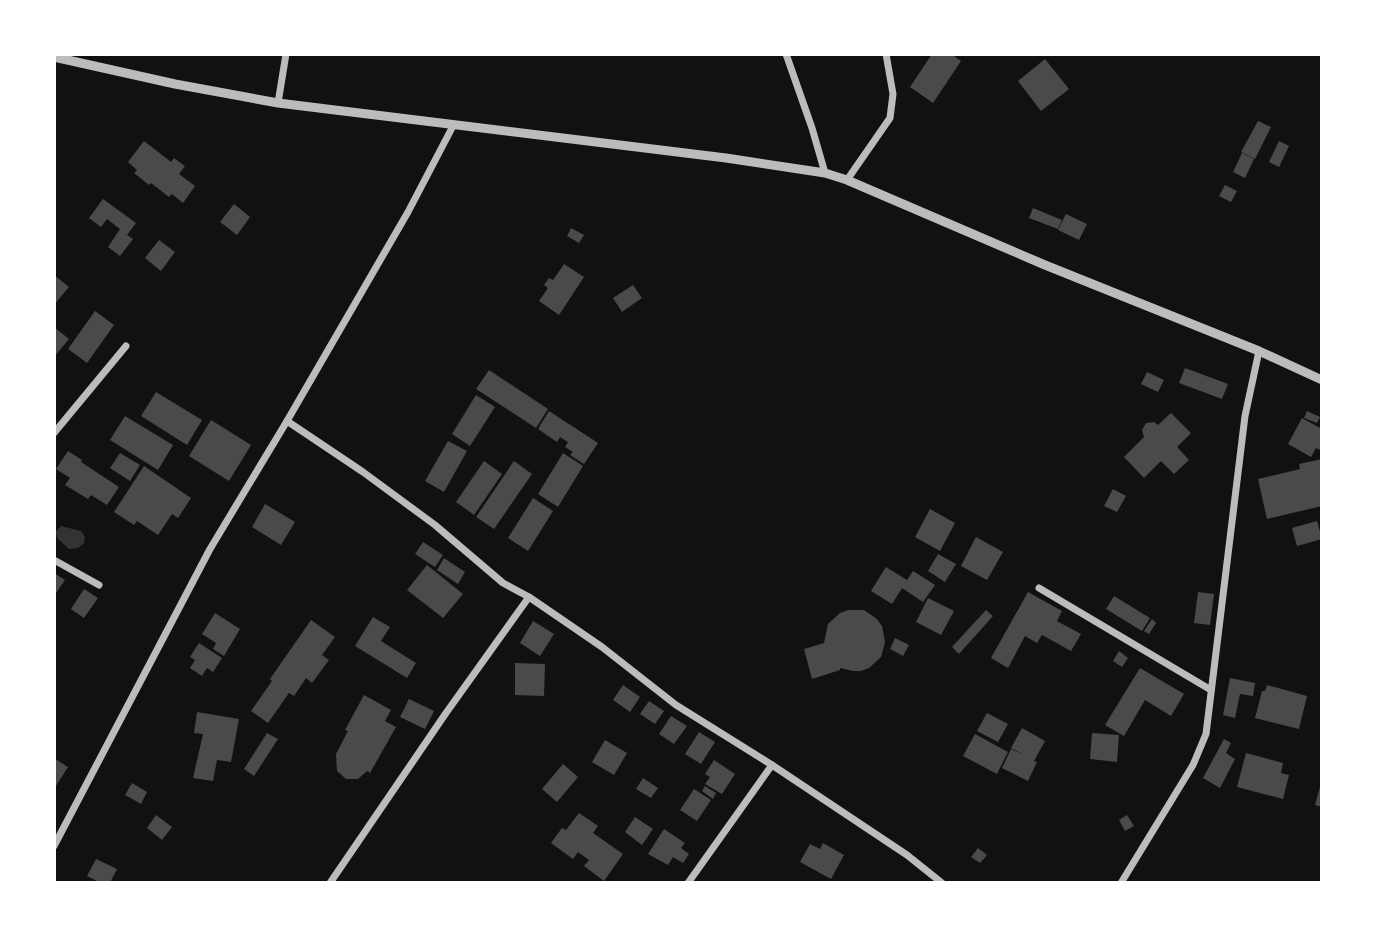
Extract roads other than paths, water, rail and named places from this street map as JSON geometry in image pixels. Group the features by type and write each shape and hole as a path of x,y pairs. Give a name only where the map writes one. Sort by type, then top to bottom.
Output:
{"street":[{"path":"278,103 286,54"},
{"path":"786,54 825,173"},
{"path":"847,180 890,118 893,94 886,54"},
{"path":"54,57 278,103 726,158 825,173 1259,351 1322,380"},
{"path":"54,846 209,549 408,212 453,126"},
{"path":"54,433 126,346"},
{"path":"1121,883 1202,749 1206,734 1245,415 1259,351"},
{"path":"287,421 435,525 503,583 529,597 603,647 676,705 907,855 942,883"},
{"path":"54,560 99,585"},
{"path":"1039,588 1211,690"},
{"path":"330,883 529,597"},
{"path":"688,883 772,765"}]}
